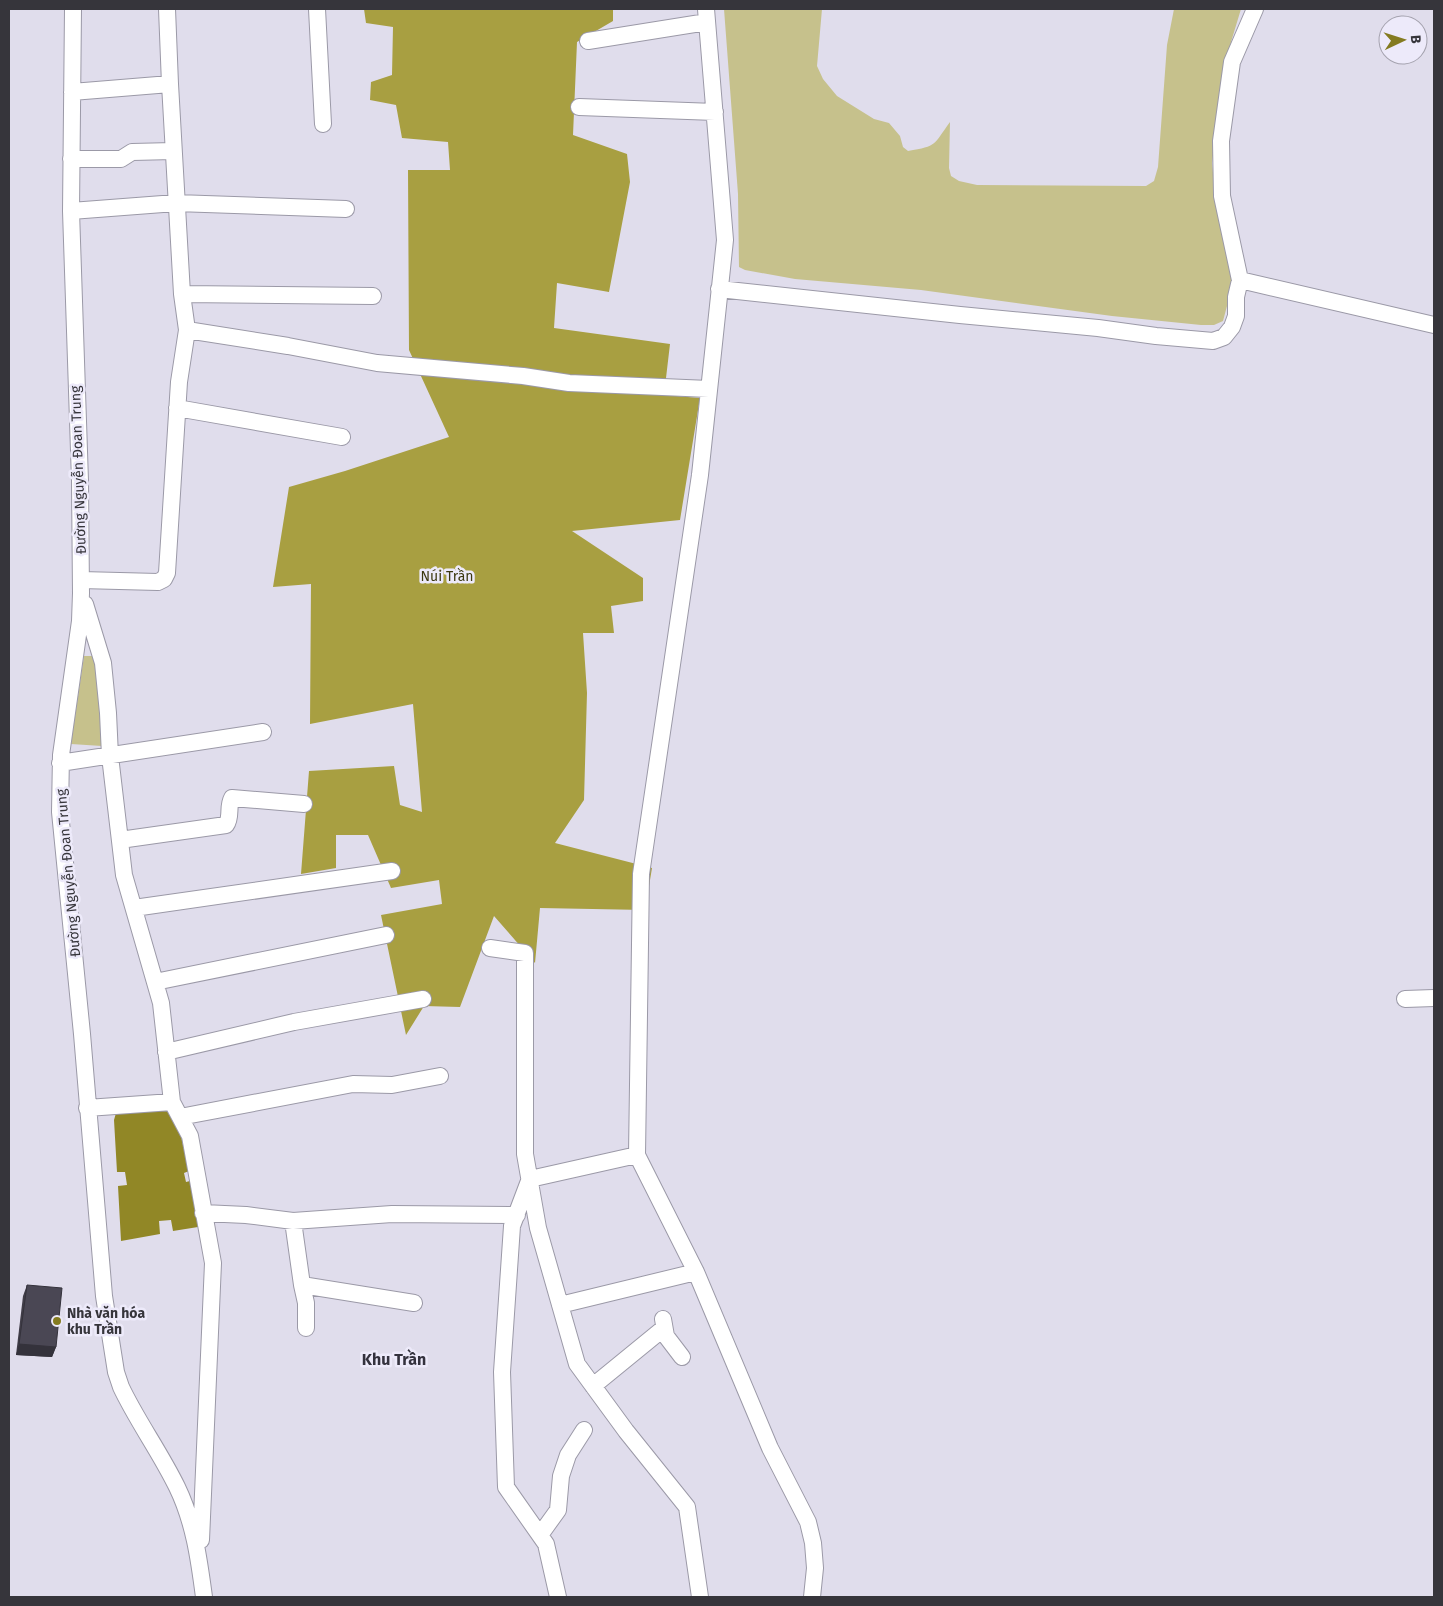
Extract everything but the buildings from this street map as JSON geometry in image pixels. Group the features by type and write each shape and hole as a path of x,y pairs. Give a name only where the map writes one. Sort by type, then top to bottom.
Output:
{"street":[{"name":"Đường Nguyễn Đoan Trung","path":"73,9 71,211 81,586 80,621 60,762 60,812 82,1034 104,1296 116,1372 127,1399 178,1488 194,1534 204,1597"},
{"path":"167,9 176,203 182,294 187,330 179,382 167,573 164,579 158,582 81,586 103,663 110,756 124,875 161,1003 172,1102 190,1136 213,1262 200,1565"},
{"path":"317,9 323,124"},
{"path":"720,289 1098,328 1213,342 1224,337 1232,327 1236,316 1236,298 1240,280 1222,196 1221,141 1232,62 1254,9"},
{"path":"588,41 707,15 725,240 700,475 640,874 638,1155 696,1272 770,1448 808,1522 813,1543 815,1568 812,1597"},
{"path":"72,92 170,84"},
{"path":"579,107 715,112"},
{"path":"71,159 121,159 132,152 173,152"},
{"path":"71,211 176,203 346,209"},
{"path":"1240,280 1434,325"},
{"path":"182,294 373,296"},
{"path":"187,330 288,346 377,363 523,376 569,383 709,389"},
{"path":"177,408 342,437"},
{"path":"60,762 263,732"},
{"path":"120,840 226,825 229,821 229,802 232,798 304,804"},
{"path":"134,908 392,872"},
{"path":"155,982 386,935"},
{"path":"490,948 525,953 525,1154 538,1228 577,1364 626,1431 687,1507 700,1597"},
{"path":"1405,999 1434,998"},
{"path":"166,1052 294,1022 423,999"},
{"path":"180,1117 352,1084 392,1085 440,1076"},
{"path":"88,1108 172,1102"},
{"path":"530,1179 638,1155"},
{"path":"530,1179 512,1226 502,1372 506,1487 546,1544 558,1597"},
{"path":"203,1213 246,1215 293,1221 392,1214 517,1215"},
{"path":"293,1221 306,1303 306,1328"},
{"path":"560,1306 696,1272"},
{"path":"302,1285 414,1303"},
{"path":"593,1386 663,1322 666,1336 682,1357"},
{"path":"540,1535 558,1510 561,1476 568,1455 584,1430"}],"shaded area":[{"path":"724,9 822,9 817,66 823,79 837,96 874,119 889,123 900,136 903,147 908,151 930,146 937,140 950,122 949,168 951,176 959,181 977,185 1146,186 1154,181 1158,167 1167,45 1174,9 1241,9 1231,42 1221,92 1212,163 1216,200 1231,275 1231,291 1223,321 1214,325 1201,325 1112,316 921,290 795,279 745,270 739,267 738,194"},
{"path":"84,656 97,656 102,746 71,744"},
{"path":"170,1110 180,1132 189,1171 184,1173 186,1182 190,1181 198,1227 173,1231 171,1220 159,1221 160,1234 121,1241 118,1186 127,1185 125,1172 117,1172 114,1120 116,1113"}],"green space":[{"name":"Núi Trần","path":"364,9 613,9 613,21 577,42 573,135 627,154 630,182 609,292 557,283 554,328 670,344 664,395 700,398 680,520 572,531 643,578 643,601 611,606 614,633 583,633 587,693 584,800 555,843 652,868 645,910 540,908 535,963 494,916 460,1007 424,1006 406,1035 381,915 442,904 439,880 391,888 368,835 336,835 336,868 301,874 309,771 394,766 400,805 422,812 413,704 310,724 311,584 273,587 289,487 449,437 409,350 408,170 450,170 448,142 402,138 396,105 370,100 371,82 392,75 393,27 366,23"}],"place":[{"name":"Nhà văn hóa khu Trần","path":"57,1321"}],"district":[{"name":"Khu Trần","path":"394,1359"}]}
